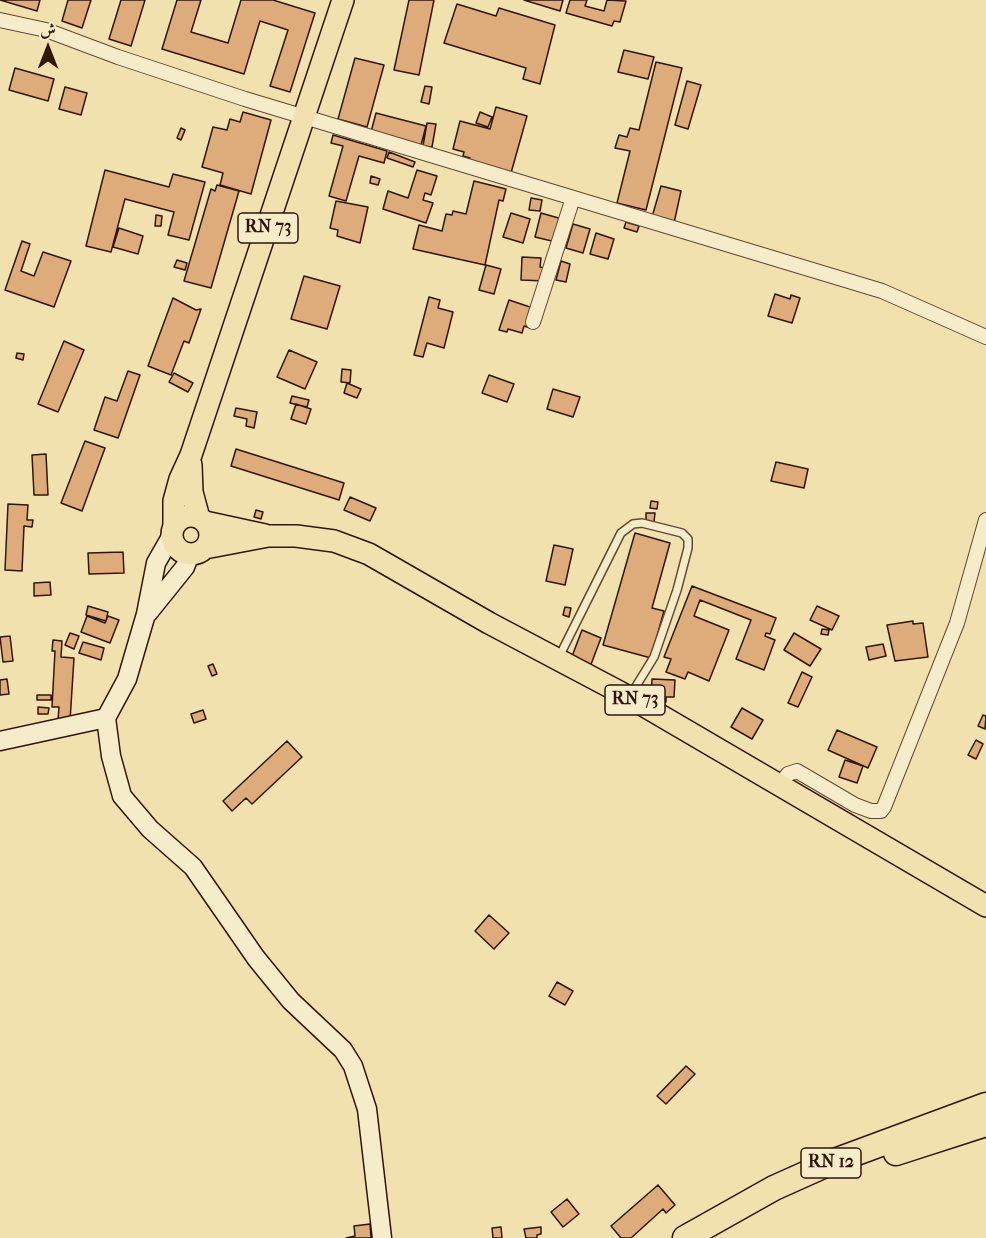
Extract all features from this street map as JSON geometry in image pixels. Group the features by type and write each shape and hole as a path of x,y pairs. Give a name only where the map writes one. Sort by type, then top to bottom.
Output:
{"highway":[{"name":"RN 12","path":"685,1238 774,1188 832,1162 986,1105"},
{"name":"RN 12","path":"715,1238 843,1174 889,1156 986,1124"}],"main road":[{"name":"RN 73","path":"173,530 174,501 306,116 343,0"},
{"name":"RN 73","path":"191,455 192,492 202,520 268,536 319,538 369,554 629,697 986,906"},
{"path":"146,614 209,536 202,520 184,518 173,530 156,563 146,614 127,679 106,718 111,756 122,796 150,830 194,867 256,958 291,1000 343,1050 354,1066 367,1108 382,1238"},
{"path":"173,530 176,548 198,551"},
{"name":"RN 73","path":"198,551 268,536"},
{"path":"0,741 106,718"}],"street":[{"path":"0,20 46,30 224,92 882,291 986,337"},
{"path":"533,322 573,198"},
{"path":"780,784 788,774 797,771 855,805 871,811 881,810 884,807 957,623 986,520"}],"lane":[{"path":"558,660 621,533 633,524 642,523 682,533 688,539 688,548 677,590 654,657 629,697"}],"building":[{"path":"0,0 40,0 37,11"},
{"path":"68,0 91,0 82,28 62,21"},
{"path":"121,0 145,0 131,46 109,39"},
{"path":"177,0 201,0 191,32 228,43 241,0 273,0 315,13 290,92 270,86 288,30 260,21 244,74 162,49"},
{"path":"409,0 434,0 419,75 394,70"},
{"path":"524,0 563,0 560,11"},
{"path":"570,0 587,0 585,6 604,11 607,0 626,1 620,22 614,21 612,26 566,13"},
{"path":"457,4 496,16 499,8 555,25 540,84 523,79 526,68 444,43"},
{"path":"624,50 654,57 648,79 618,72"},
{"path":"355,58 384,65 367,127 338,119"},
{"path":"656,62 682,68 646,210 617,203 630,151 615,148 619,135 627,137 630,128 639,130"},
{"path":"15,68 54,79 48,101 9,90"},
{"path":"687,81 701,85 688,129 675,125"},
{"path":"425,86 432,87 429,104 421,102"},
{"path":"65,87 87,93 81,115 59,109"},
{"path":"496,107 527,116 511,173 469,162 470,158 463,156 464,152 453,149 460,121 490,129"},
{"path":"243,112 271,120 251,194 220,185 223,173 202,167 213,127 227,130 230,119 240,122"},
{"path":"480,112 492,117 488,127 476,123"},
{"path":"376,113 426,126 421,145 371,132"},
{"path":"427,123 436,124 432,147 423,146"},
{"path":"181,128 185,130 181,140 177,138"},
{"path":"333,135 387,151 384,163 359,156 346,201 329,196 343,146 331,143"},
{"path":"389,152 415,162 413,167 387,158"},
{"path":"105,170 169,187 173,174 205,182 189,240 168,235 174,212 125,199 111,252 86,246"},
{"path":"417,170 437,176 431,195 425,193 423,200 433,203 426,223 383,209 388,191 408,198"},
{"path":"371,176 380,179 378,185 370,183"},
{"path":"474,181 506,189 503,201 499,200 485,265 413,249 419,225 442,231 446,214 452,215 453,211 466,214"},
{"path":"217,185 239,191 211,288 184,281 211,189 215,191"},
{"path":"661,186 681,191 674,223 652,217"},
{"path":"531,198 542,200 540,211 529,210"},
{"path":"336,201 368,207 360,243 337,236 338,230 330,228"},
{"path":"511,213 530,219 523,243 503,237"},
{"path":"541,213 562,219 556,242 535,237"},
{"path":"156,215 162,216 161,226 155,226"},
{"path":"626,222 639,226 637,232 624,228"},
{"path":"573,224 590,229 583,253 566,248"},
{"path":"119,228 143,236 138,254 113,247"},
{"path":"596,233 614,239 608,259 590,254"},
{"path":"22,241 30,244 21,271 34,276 43,252 71,261 54,307 5,290"},
{"path":"522,257 541,258 540,267 546,268 545,281 521,280"},
{"path":"177,260 187,263 185,270 174,267"},
{"path":"561,261 570,264 566,282 556,280"},
{"path":"486,265 501,269 494,294 479,290"},
{"path":"304,276 340,286 327,329 291,319"},
{"path":"775,294 790,299 791,295 800,298 792,323 768,316"},
{"path":"429,297 440,300 438,308 453,312 444,348 427,343 423,357 414,355"},
{"path":"173,298 196,310 201,309 189,343 184,341 171,375 148,366"},
{"path":"509,300 536,309 530,328 524,326 522,333 508,329 507,332 499,330"},
{"path":"64,341 84,350 58,412 38,404"},
{"path":"289,350 317,362 305,389 277,377"},
{"path":"17,353 24,354 23,360 16,358"},
{"path":"342,369 351,370 350,383 341,382"},
{"path":"128,371 140,375 118,438 94,430 105,397 117,401"},
{"path":"174,373 193,383 188,392 169,382"},
{"path":"489,375 514,384 507,402 482,393"},
{"path":"347,383 361,389 357,398 344,393"},
{"path":"553,389 580,397 573,417 547,409"},
{"path":"292,396 309,400 307,407 290,403"},
{"path":"296,404 311,409 306,424 291,419"},
{"path":"236,408 257,412 254,428 246,426 247,419 234,416"},
{"path":"85,441 105,448 82,511 61,503"},
{"path":"236,449 344,483 339,500 231,466"},
{"path":"46,454 48,495 34,495 32,455"},
{"path":"776,462 808,469 804,488 771,481"},
{"path":"350,497 376,508 370,521 344,510"},
{"path":"651,501 658,502 657,509 650,508"},
{"path":"8,504 28,505 27,520 33,520 32,527 24,526 22,571 5,570"},
{"path":"256,510 263,512 261,519 254,517"},
{"path":"646,513 655,513 654,522 646,521"},
{"path":"635,533 670,543 652,608 664,611 651,658 603,645"},
{"path":"554,545 573,549 565,585 546,581"},
{"path":"123,552 124,573 89,574 88,553"},
{"path":"50,582 51,595 34,596 34,583"},
{"path":"692,586 776,618 770,634 766,633 765,636 775,640 764,670 736,659 751,620 700,600 694,616 729,630 709,681 688,672 685,679 666,672 671,659 664,657"},
{"path":"88,606 108,612 106,621 86,615"},
{"path":"817,606 839,616 832,630 810,620"},
{"path":"565,607 571,608 569,617 563,615"},
{"path":"87,616 105,623 108,616 119,620 110,643 81,632"},
{"path":"913,621 913,624 923,623 928,657 895,661 887,625"},
{"path":"822,629 829,630 828,635 821,634"},
{"path":"582,630 601,638 590,667 571,659"},
{"path":"70,633 79,636 74,649 65,645"},
{"path":"794,633 821,649 810,666 784,650"},
{"path":"10,636 13,661 3,662 0,637"},
{"path":"53,640 62,641 61,657 74,658 70,721 58,720 59,707 52,707 55,651 52,651"},
{"path":"83,642 104,648 101,660 79,653"},
{"path":"883,644 886,656 869,660 866,647"},
{"path":"213,664 217,674 212,676 208,666"},
{"path":"802,672 812,677 798,707 788,703"},
{"path":"7,679 9,694 0,695 0,680"},
{"path":"652,679 675,680 674,697 666,697 666,702 651,701"},
{"path":"37,695 51,695 51,700 37,700"},
{"path":"38,707 49,708 48,714 38,714"},
{"path":"742,708 763,720 752,739 731,727"},
{"path":"203,710 206,719 194,723 191,714"},
{"path":"983,715 986,716 985,729 978,726"},
{"path":"837,730 877,747 868,768 828,750"},
{"path":"976,740 983,744 976,759 968,755"},
{"path":"287,741 302,757 252,804 246,798 232,811 223,801"},
{"path":"845,760 863,766 857,783 839,777"},
{"path":"489,915 509,933 494,949 475,931"},
{"path":"557,982 573,991 565,1005 549,996"},
{"path":"686,1066 695,1074 666,1104 657,1096"},
{"path":"658,1185 675,1205 666,1213 663,1209 631,1238 621,1238 611,1226"},
{"path":"567,1199 579,1214 563,1227 551,1212"},
{"path":"370,1224 371,1238 346,1238 355,1236 354,1226"},
{"path":"501,1227 502,1238 493,1238 492,1228"},
{"path":"541,1227 541,1234 537,1235 537,1238 526,1238 524,1229"}]}
